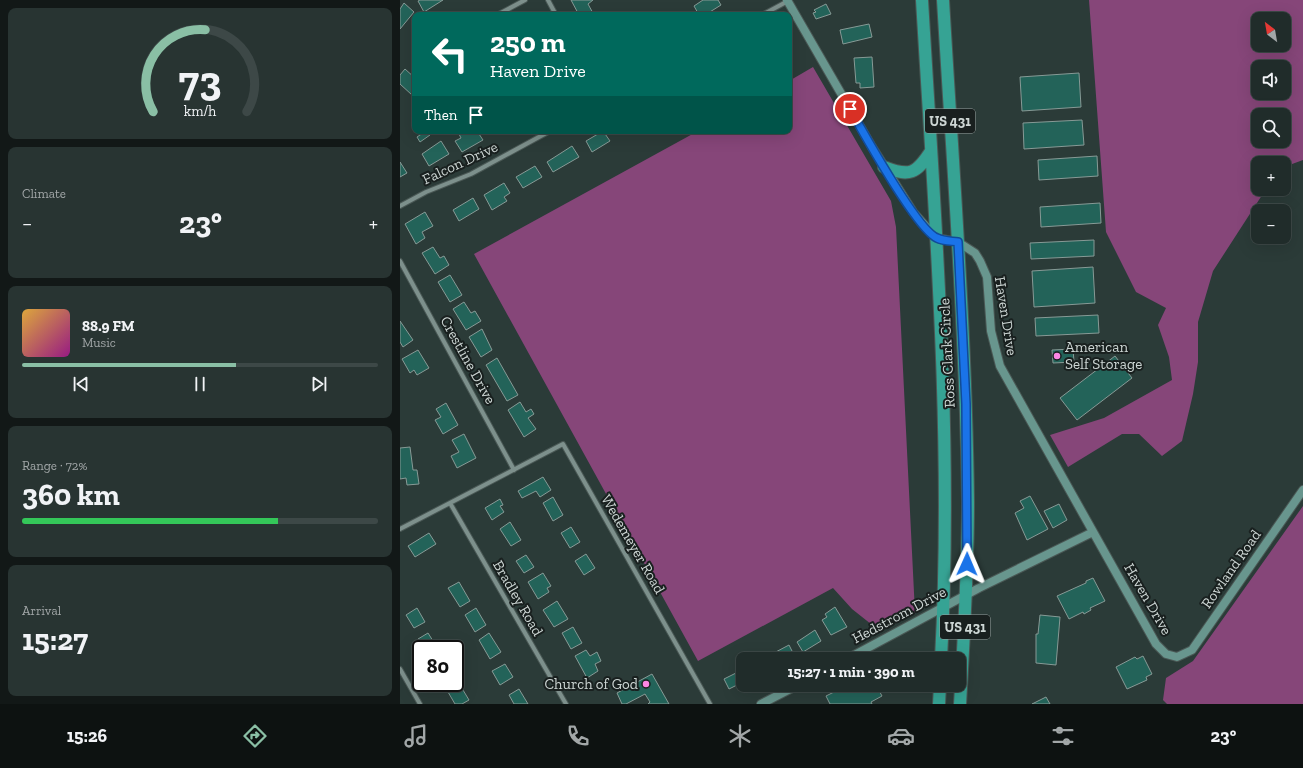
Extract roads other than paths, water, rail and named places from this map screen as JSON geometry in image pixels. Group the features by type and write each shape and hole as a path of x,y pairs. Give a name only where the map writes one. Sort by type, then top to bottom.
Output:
{"highway":[{"name":"Ross Clark Circle","path":"922,0 945,410 946,511 941,652"},
{"name":"Ross Clark Circle","path":"943,0 958,242 966,404 968,503 966,595 960,704"},
{"path":"884,167 901,173 913,172 921,167 931,151"},
{"path":"939,704 940,692"}],"street":[{"path":"503,12 525,0"},
{"path":"548,0 554,12"},
{"path":"767,12 788,0 884,167 913,212 936,238"},
{"name":"Falcon Drive","path":"400,206 426,192 471,174 544,134"},
{"name":"Haven Drive","path":"936,238 958,242 975,253 984,269 994,346 1000,366 1156,644 1166,654 1177,657"},
{"name":"Crestline Drive","path":"400,261 514,470"},
{"name":"Wedemeyer Road","path":"514,470 562,444 710,704"},
{"path":"400,529 514,470"},
{"name":"Rowland Road","path":"1177,657 1192,650 1303,490"},
{"name":"Bradley Road","path":"450,503 566,704"},
{"name":"Hedstrom Drive","path":"860,652 966,595 1094,532"},
{"path":"400,669 420,704"},
{"path":"761,704 784,692"}],"place":[{"name":"American Self Storage","path":"1057,356"},
{"name":"Church of God","path":"646,684"}]}
